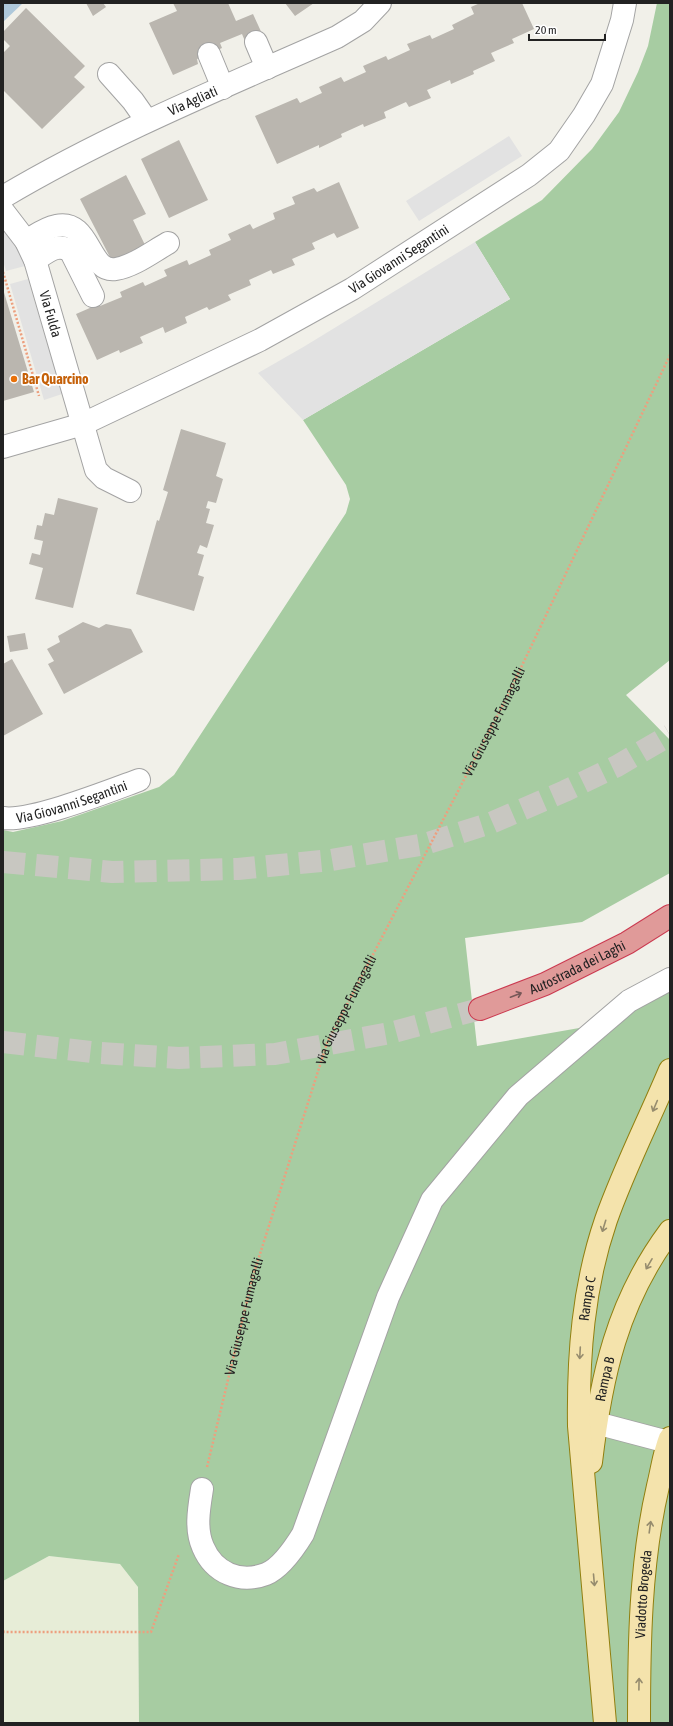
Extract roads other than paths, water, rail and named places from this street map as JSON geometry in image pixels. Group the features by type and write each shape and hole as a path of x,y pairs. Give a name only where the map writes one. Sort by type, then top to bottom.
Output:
{"highway":[{"name":"Autostrada dei Laghi","path":"480,1009 545,984 626,943 670,916"},
{"path":"626,943 670,920"}],"main road":[{"name":"Rampa C","path":"590,1542 584,1496 578,1383 584,1310 595,1258 606,1221 670,1070"},
{"name":"Rampa B","path":"590,1542 591,1468 596,1423 607,1364 621,1322 645,1270 670,1231"},
{"name":"Viadotto Brogeda","path":"639,1723 641,1621 644,1578 652,1512 669,1440"},
{"path":"590,1542 605,1723"}],"street":[{"name":"Via Agliati","path":"3,197 56,166 147,121 337,37 363,21 380,3"},
{"name":"Via Giovanni Segantini","path":"3,447 83,424 260,340 352,289 529,175 559,151 584,115 602,84 622,20 625,3"},
{"path":"256,42 267,68"},
{"path":"209,54 223,88"},
{"path":"109,74 133,101 147,121"},
{"name":"Via Fulda","path":"3,211 31,251 83,424"},
{"path":"31,251 45,229 58,225 75,228 81,233 100,263 107,268 115,269 127,265 168,243"},
{"path":"31,251 59,246 66,247 71,252 92,296"},
{"path":"83,424 96,470 110,482 130,491"},
{"name":"Via Giovanni Segantini","path":"3,818 20,818 46,811 139,780"},
{"path":"202,1489 198,1520 202,1547 216,1568 238,1578 267,1574 289,1555 303,1534 388,1297 432,1200 518,1096 629,1001 670,979"},
{"path":"596,1423 669,1440"}],"water":[{"path":"3,3 23,3 3,22"}],"tunnel":[{"path":"3,862 112,872 238,869 331,860 425,844 491,823 565,791 617,766 670,735"},
{"path":"3,1042 100,1053 179,1058 275,1054 390,1033 480,1009"}],"place":[{"name":"Bar Quarcino","path":"14,379"}]}
